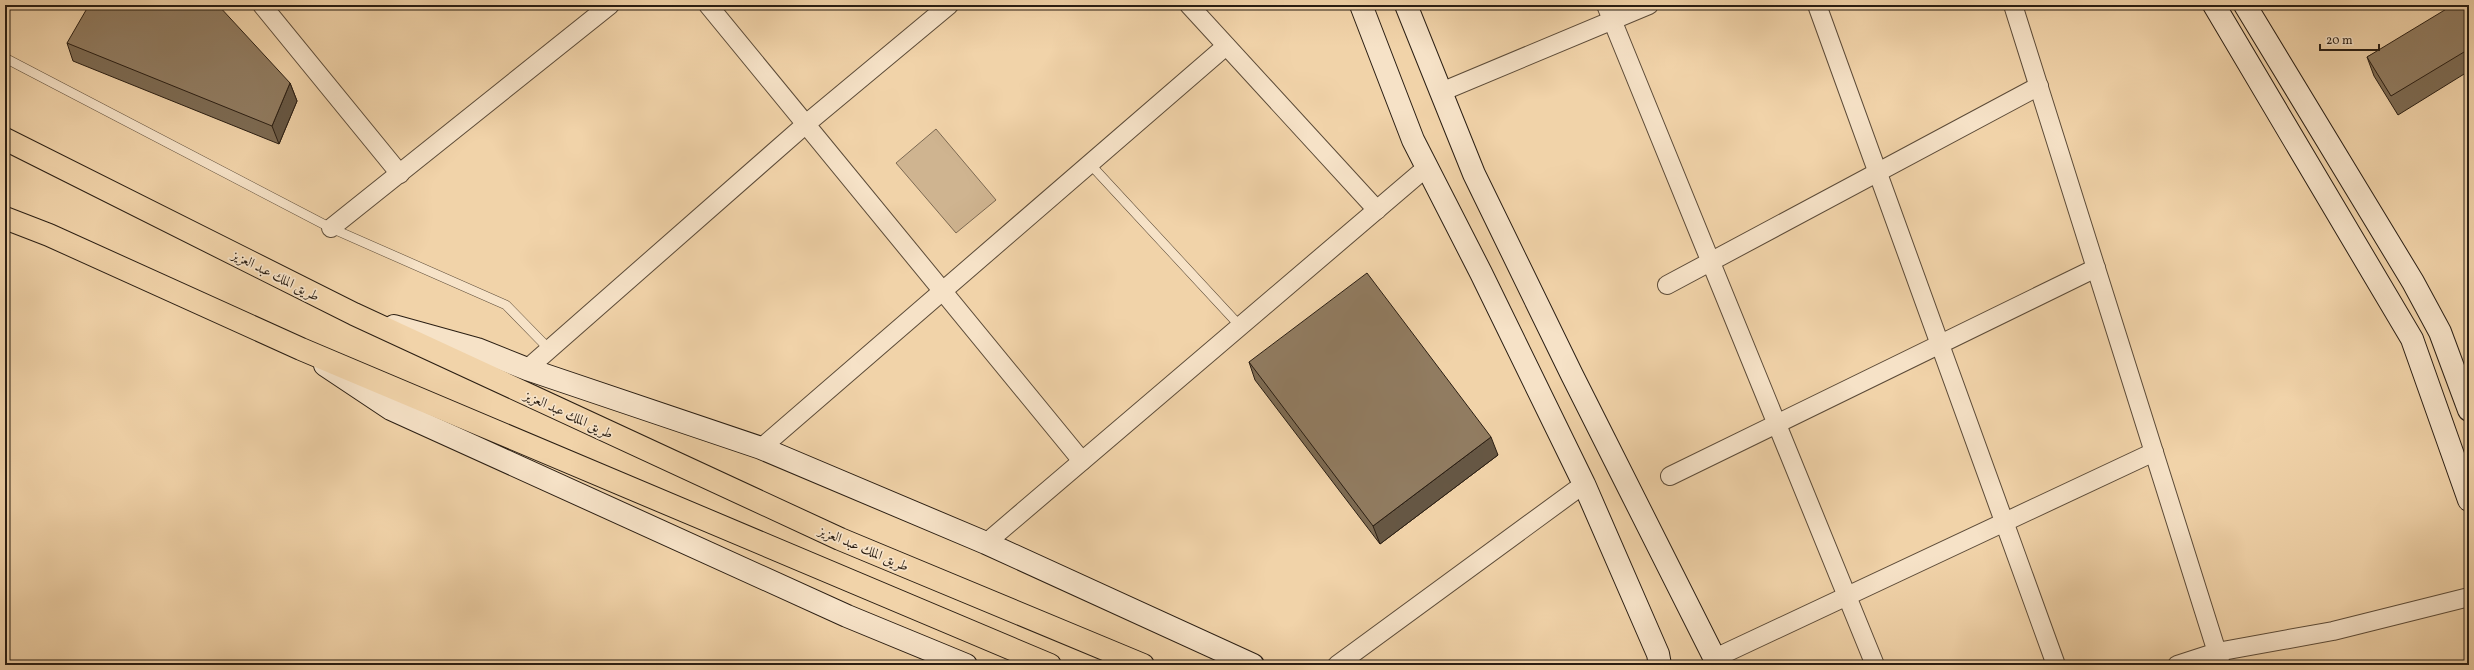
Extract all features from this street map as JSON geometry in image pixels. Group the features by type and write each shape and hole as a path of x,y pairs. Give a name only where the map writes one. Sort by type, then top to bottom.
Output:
{"main road":[{"name":"طريق الملك عبد العزيز","path":"5,139 354,314 840,539 1143,665"},
{"path":"5,218 49,235 301,349 1050,665"}],"street":[{"path":"262,5 400,174"},
{"path":"331,228 610,5"},
{"path":"708,5 1082,461"},
{"path":"527,369 806,124 949,5"},
{"path":"1188,5 1377,210"},
{"path":"1361,5 1413,140 1584,484 1658,654 1660,665"},
{"path":"1406,5 1474,174 1575,382 1717,662 1847,596 2154,452"},
{"path":"1442,92 1609,13 1649,5"},
{"path":"1817,5 2003,523 2056,665"},
{"path":"2013,5 2219,658"},
{"path":"2214,5 2412,340 2469,500"},
{"path":"2245,5 2413,282 2440,332 2469,410"},
{"path":"1609,13 1875,665"},
{"path":"761,448 1226,46"},
{"path":"1668,285 2039,86"},
{"path":"986,543 1427,167"},
{"path":"1670,476 2096,268"},
{"path":"354,314 477,349 527,369 761,448 986,543 1253,665"},
{"path":"301,349 391,409 846,616 966,665"},
{"path":"1337,665 1584,484"},
{"path":"2177,665 2219,658 2469,597"}],"lane":[{"path":"5,58 331,228 506,305 550,350"},
{"path":"1090,164 1240,326"}],"shaded area":[{"path":"936,129 996,200 956,233 896,163"}],"building":[{"path":"89,5 218,5 290,83 272,126 67,43"},
{"path":"2453,5 2469,5 2469,49 2391,96 2367,57"},
{"path":"1367,273 1491,437 1373,526 1249,362"}]}
